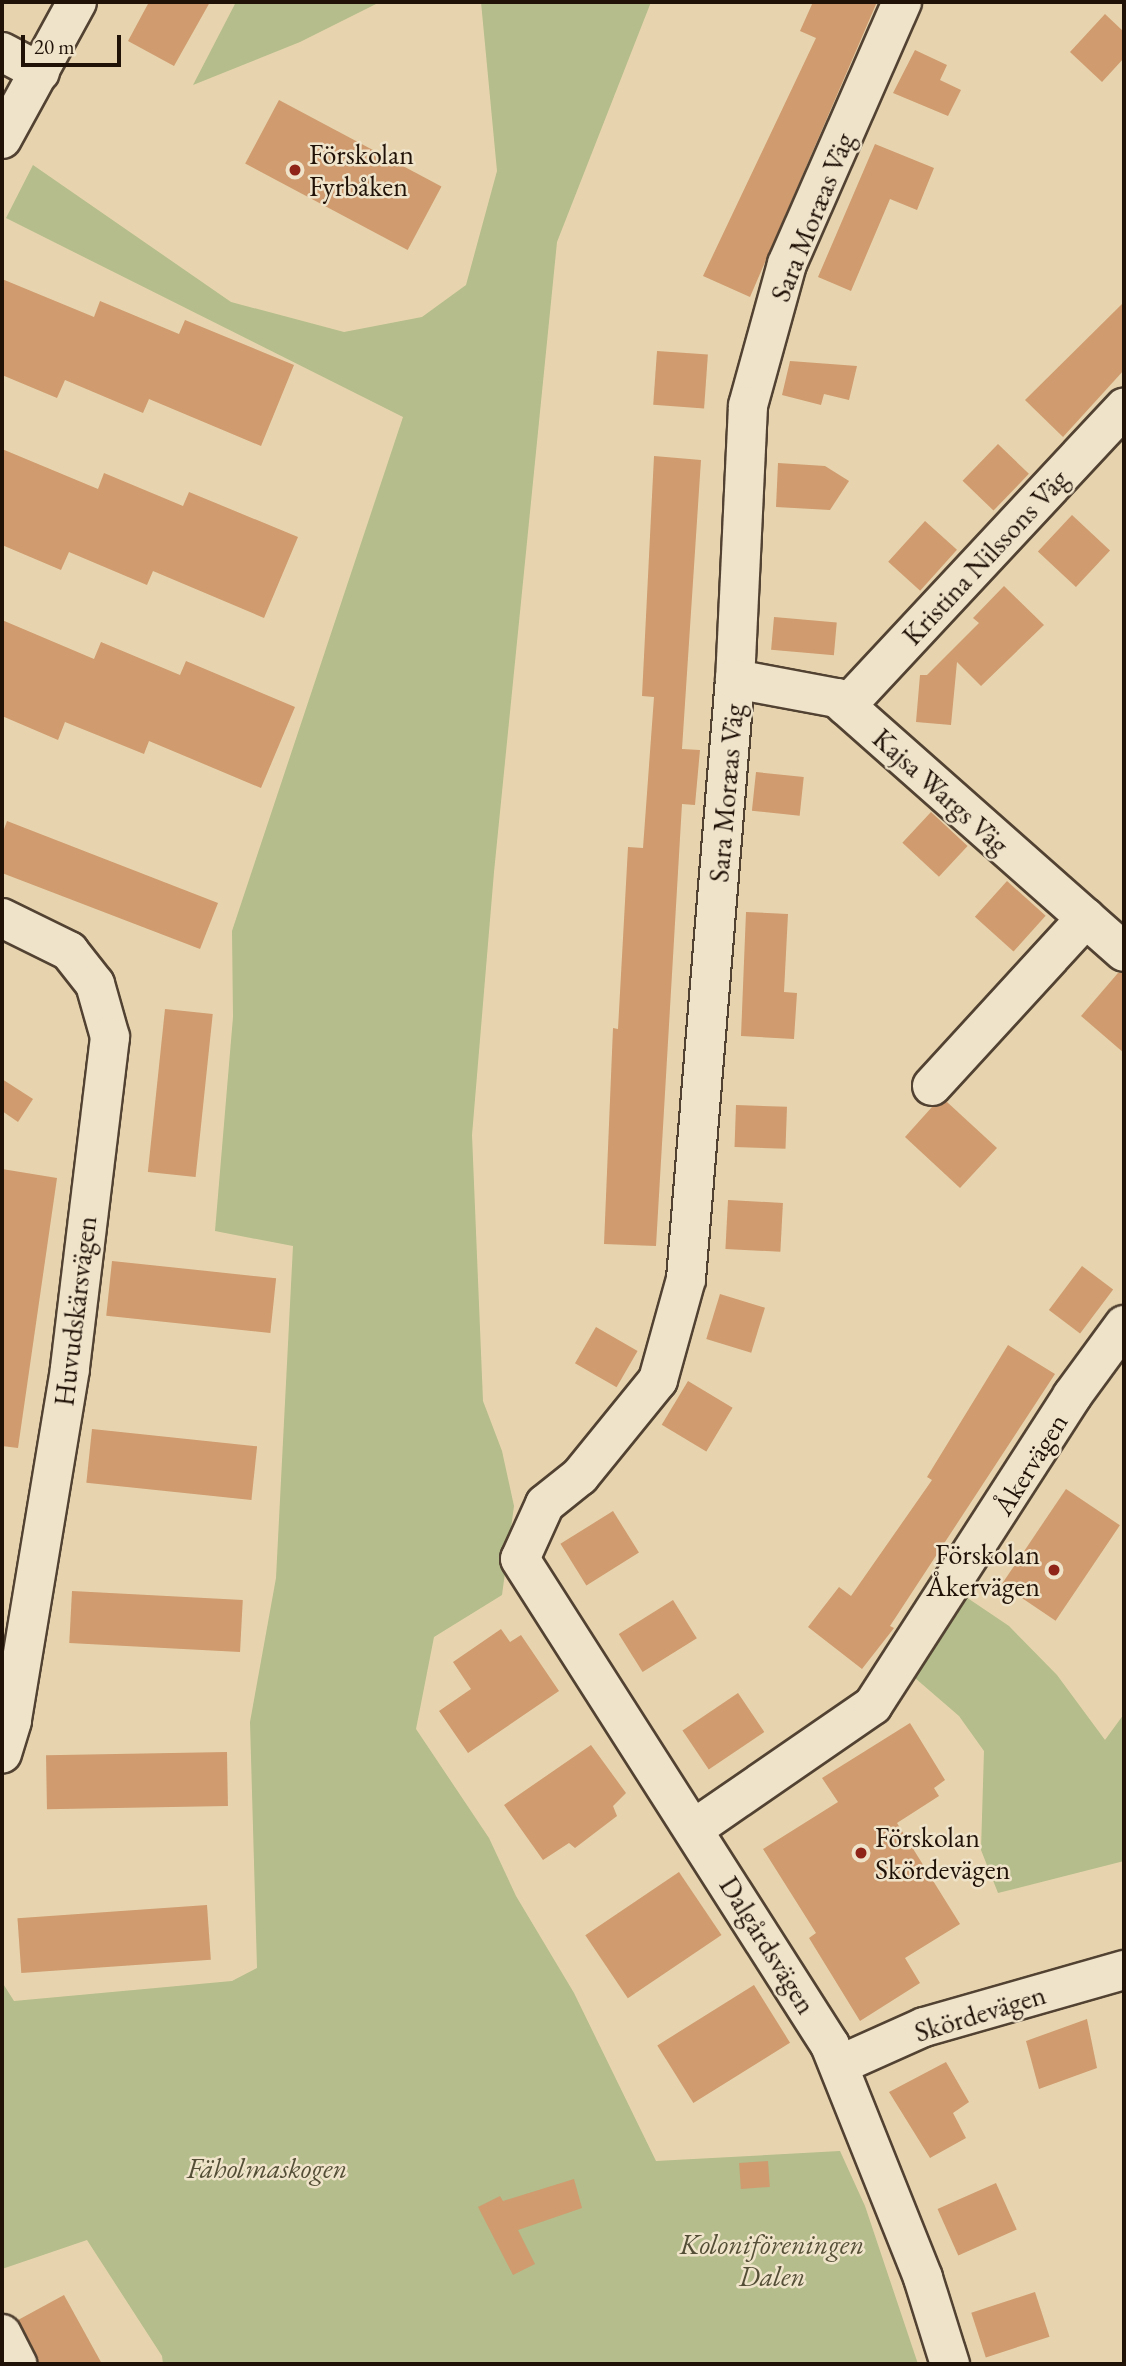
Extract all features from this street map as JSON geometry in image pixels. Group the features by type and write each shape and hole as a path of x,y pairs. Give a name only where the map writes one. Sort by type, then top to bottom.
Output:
{"street":[{"path":"2,139 77,2"},
{"name":"Sara Moræas Väg","path":"520,1559 545,1504 580,1476 658,1380 687,1279 735,679 748,405 787,264 902,2"},
{"path":"2,52 40,72"},
{"name":"Kristina Nilssons Väg","path":"846,706 1124,408"},
{"name":"Kajsa Wargs Väg","path":"735,679 837,698 1124,952"},
{"name":"Huvudskärsvägen","path":"2,918 68,951 95,984 110,1037 70,1369 12,1721 2,1753"},
{"path":"932,1086 1086,918"},
{"name":"Åkervägen","path":"695,1828 873,1705 1072,1396 1124,1325"},
{"name":"Dalgårdsvägen","path":"520,1559 695,1828 839,2065 923,2278 950,2364"},
{"name":"Skördevägen","path":"839,2065 924,2027 1124,1970"},
{"path":"2,2334 17,2364"}],"green space":[{"path":"236,2 380,2 300,42 193,85"},
{"name":"Fäholmaskogen","path":"481,2 651,2 557,242 494,872 472,1135 483,1401 502,1451 514,1506 502,1595 434,1637 416,1729 489,1838 516,1896 574,1993 656,2161 840,2151 865,2206 918,2364 163,2364 162,2356 87,2240 2,2269 2,1982 14,2001 232,1981 257,1968 250,1722 276,1578 293,1246 215,1231 233,1017 232,931 403,417 6,218 33,165 231,302 344,332 422,317 466,285 497,171"},
{"path":"966,1597 1009,1626 1057,1675 1105,1740 1124,1714 1124,1861 998,1893 981,1850 984,1751 959,1716 915,1678"}],"building":[{"path":"149,2 210,2 174,66 128,41"},
{"path":"813,2 877,2 750,297 703,276 816,38 800,31"},
{"path":"1105,14 1124,32 1124,58 1102,82 1070,52"},
{"path":"915,50 947,65 940,80 961,90 948,116 893,93"},
{"name":"Förskolan Fyrbåken","path":"279,100 441,186 408,250 245,164"},
{"path":"875,144 934,168 917,210 890,199 851,291 818,277"},
{"path":"2,279 94,317 100,301 179,334 185,320 294,365 261,446 149,399 143,413 65,380 57,398 2,375"},
{"path":"1124,302 1124,370 1063,437 1025,400"},
{"path":"657,351 708,355 704,408 653,405"},
{"path":"790,361 857,366 849,400 824,394 821,405 782,395"},
{"path":"998,444 1029,474 994,511 963,481"},
{"path":"2,449 98,489 104,473 183,506 189,492 298,537 264,618 153,571 147,585 69,552 61,570 2,545"},
{"path":"654,456 701,460 682,749 700,750 695,805 682,804 656,1246 604,1244 613,1028 618,1029 628,847 643,848 654,697 642,696"},
{"path":"778,463 825,466 849,481 830,510 776,507"},
{"path":"1072,515 1110,550 1076,587 1038,552"},
{"path":"925,521 957,550 920,591 888,562"},
{"path":"1004,586 1044,625 981,686 957,662 951,725 916,722 920,675 927,675 979,623 973,618"},
{"path":"774,617 837,622 834,655 771,650"},
{"path":"2,620 94,659 101,642 180,675 186,661 295,707 261,788 149,741 144,754 65,722 58,740 2,716"},
{"path":"756,772 804,777 800,816 752,811"},
{"path":"931,812 968,846 939,877 902,843"},
{"path":"7,821 218,903 200,949 2,873 2,835"},
{"path":"1007,881 1046,916 1014,951 975,917"},
{"path":"746,912 788,914 784,992 797,993 794,1039 741,1036"},
{"path":"1118,973 1124,973 1124,1053 1081,1016"},
{"path":"165,1009 213,1014 196,1177 148,1172"},
{"path":"2,1079 33,1099 18,1122 2,1111"},
{"path":"947,1102 997,1148 960,1188 905,1137 932,1107"},
{"path":"736,1105 787,1107 786,1149 735,1147"},
{"path":"2,1169 57,1178 18,1448 2,1446"},
{"path":"728,1200 783,1203 780,1252 725,1249"},
{"path":"112,1261 276,1278 270,1333 106,1316"},
{"path":"1082,1266 1113,1289 1080,1333 1049,1310"},
{"path":"720,1294 765,1308 751,1353 706,1339"},
{"path":"596,1327 638,1351 617,1387 575,1363"},
{"path":"1008,1345 1055,1374 890,1626 894,1628 862,1669 808,1627 839,1587 851,1596 932,1480 927,1477"},
{"path":"688,1381 733,1408 706,1451 662,1425"},
{"path":"92,1429 257,1446 251,1500 86,1483"},
{"path":"1066,1489 1120,1525 1056,1621 1002,1584"},
{"path":"613,1511 639,1553 586,1585 560,1544"},
{"path":"72,1591 243,1600 240,1652 69,1643"},
{"path":"673,1600 697,1638 643,1672 619,1634"},
{"path":"501,1629 510,1642 521,1635 559,1691 468,1753 439,1711 471,1689 453,1662"},
{"path":"738,1693 764,1732 709,1769 682,1730"},
{"path":"910,1723 945,1780 934,1788 939,1796 897,1823 960,1924 905,1958 920,1983 860,2021 809,1938 816,1933 763,1849 838,1802 822,1778"},
{"path":"591,1745 626,1793 613,1806 617,1816 575,1848 569,1843 543,1860 504,1805"},
{"path":"227,1752 228,1806 47,1809 46,1755"},
{"path":"679,1872 721,1935 628,1998 585,1935"},
{"path":"207,1905 211,1960 21,1973 17,1918"},
{"path":"754,1985 790,2043 693,2103 657,2045"},
{"path":"1087,2019 1097,2068 1039,2089 1026,2041"},
{"path":"946,2062 969,2102 953,2113 966,2138 930,2158 889,2092"},
{"path":"768,2161 770,2187 741,2189 739,2163"},
{"path":"574,2179 582,2208 518,2230 535,2264 513,2275 478,2207 500,2196 503,2201"},
{"path":"996,2183 1017,2230 958,2256 938,2209"},
{"path":"1035,2292 1050,2337 986,2357 971,2313"},
{"path":"64,2295 102,2364 39,2364 18,2320"}],"place":[{"name":"Förskolan Fyrbåken","path":"295,170"},
{"name":"Förskolan Åkervägen","path":"1054,1570"},
{"name":"Förskolan Skördevägen","path":"861,1853"}],"park label":[{"name":"Koloniföreningen Dalen","path":"772,2260"}]}
